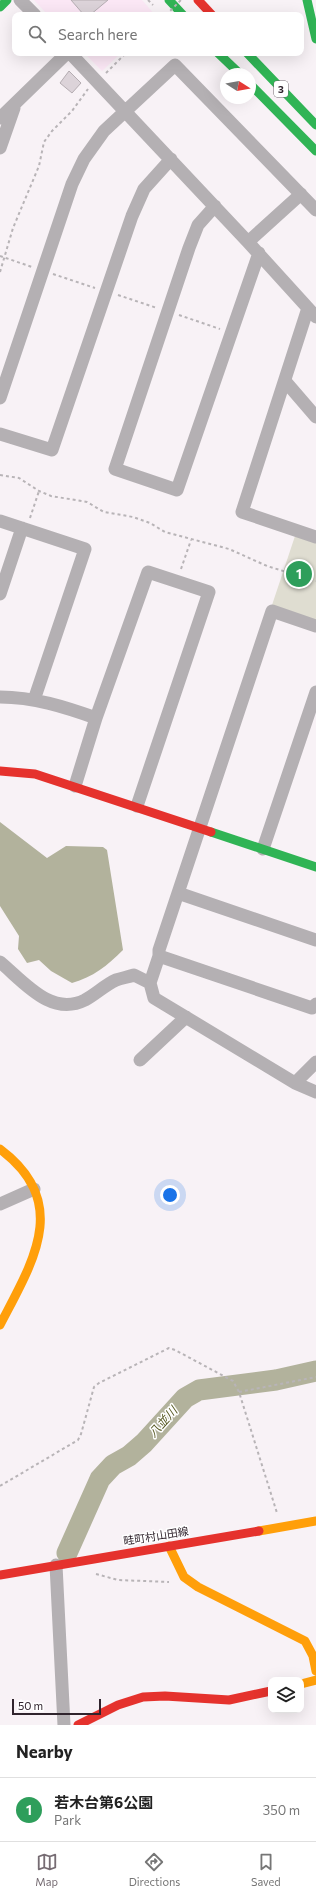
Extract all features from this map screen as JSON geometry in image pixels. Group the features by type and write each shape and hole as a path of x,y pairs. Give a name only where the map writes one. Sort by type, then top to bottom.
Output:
{"main road":[{"path":"0,7 7,0"},
{"path":"170,0 180,12"},
{"path":"198,0 209,12"},
{"path":"307,0 316,39"},
{"path":"221,56 234,68"},
{"name":"3","path":"250,56 316,125"},
{"name":"3","path":"256,90 316,151"},
{"path":"0,771 35,774 75,786 316,867"},
{"path":"0,1149 19,1165 34,1189 40,1212 39,1240 35,1255 0,1325"},
{"name":"畦町村山田線","path":"0,1574 316,1521"},
{"path":"169,1546 184,1577 198,1587 284,1629 305,1642 313,1656 316,1671"},
{"path":"304,1683 316,1680"},
{"path":"78,1725 107,1710 141,1698 167,1696 227,1700 244,1699 268,1693"}],"street":[{"path":"20,0 32,12"},
{"path":"0,118 64,56"},
{"path":"73,56 259,253 312,312 285,381 242,512 316,537"},
{"path":"0,398 72,184 84,159 104,131 175,65 316,210"},
{"path":"0,148 14,105"},
{"path":"0,434 52,450 132,216 144,189 171,159"},
{"path":"248,242 301,194"},
{"path":"215,206 198,226 189,248 115,469 177,490 259,253"},
{"path":"285,381 316,417"},
{"path":"0,521 84,549 34,700"},
{"path":"0,594 24,529"},
{"path":"75,786 96,718 148,572 177,581 209,592 137,806"},
{"path":"316,626 272,611 159,950 159,956 150,983 154,998 295,1083 316,1092"},
{"path":"263,849 316,692"},
{"path":"0,697 57,704 96,718"},
{"path":"178,893 316,940"},
{"path":"159,956 312,1008 316,1004"},
{"path":"0,962 44,999 58,1004 74,1005 116,980 134,975 150,983"},
{"path":"140,1060 186,1017"},
{"path":"295,1083 316,1062"},
{"path":"0,1204 34,1189"},
{"path":"56,1565 64,1725"}],"path":[{"path":"169,12 181,0"},
{"path":"0,272 13,228 39,166 44,142 52,131 72,111 84,92 123,56"},
{"path":"0,475 19,478 39,491 51,496 87,502 104,512 139,519 150,523 165,532 229,549 267,566 316,581"},
{"path":"24,529 39,491"},
{"path":"177,581 191,540"},
{"path":"0,1486 78,1440 94,1387 99,1382 169,1348 233,1381 238,1392 281,1527"},
{"path":"238,1392 316,1377"},
{"path":"93,1574 118,1580 167,1582 184,1577"}],"shaded area":[{"path":"34,0 142,0 152,12 45,12"},
{"path":"87,56 118,56 102,71"},
{"path":"295,536 316,543 316,620 272,605"},
{"path":"0,822 47,858 66,846 103,847 107,850 123,950 111,961 87,978 72,983 51,971 39,960 27,963 18,949 19,936 0,906"}],"building":[{"path":"71,0 108,0 94,12 81,12"},
{"path":"69,71 81,83 72,93 60,83"}],"waterway":[{"name":"八並川","path":"67,1553 100,1479 113,1465 129,1456 144,1443 185,1398 199,1390 276,1380 316,1371"}],"traffic: fast":[{"path":"0,7 7,0"},
{"path":"169,0 180,12"},
{"path":"307,0 316,39"},
{"path":"221,56 234,68"},
{"path":"250,56 316,125"},
{"path":"256,90 316,151"},
{"path":"211,832 316,867"}],"traffic: slow":[{"path":"0,1149 22,1170 35,1191 40,1212 39,1234 33,1256 24,1279 0,1325"},
{"path":"259,1531 316,1521"},
{"path":"169,1546 184,1577 198,1587 305,1641 313,1656 316,1671"},
{"path":"304,1683 316,1680"}],"traffic: jam":[{"path":"198,0 209,12"},
{"path":"0,771 35,774 211,832"},
{"path":"0,1575 259,1531"},
{"path":"78,1725 118,1705 143,1697 165,1696 229,1700 268,1692"}],"place":[{"name":"若木台第6公園","path":"299,574"}]}
